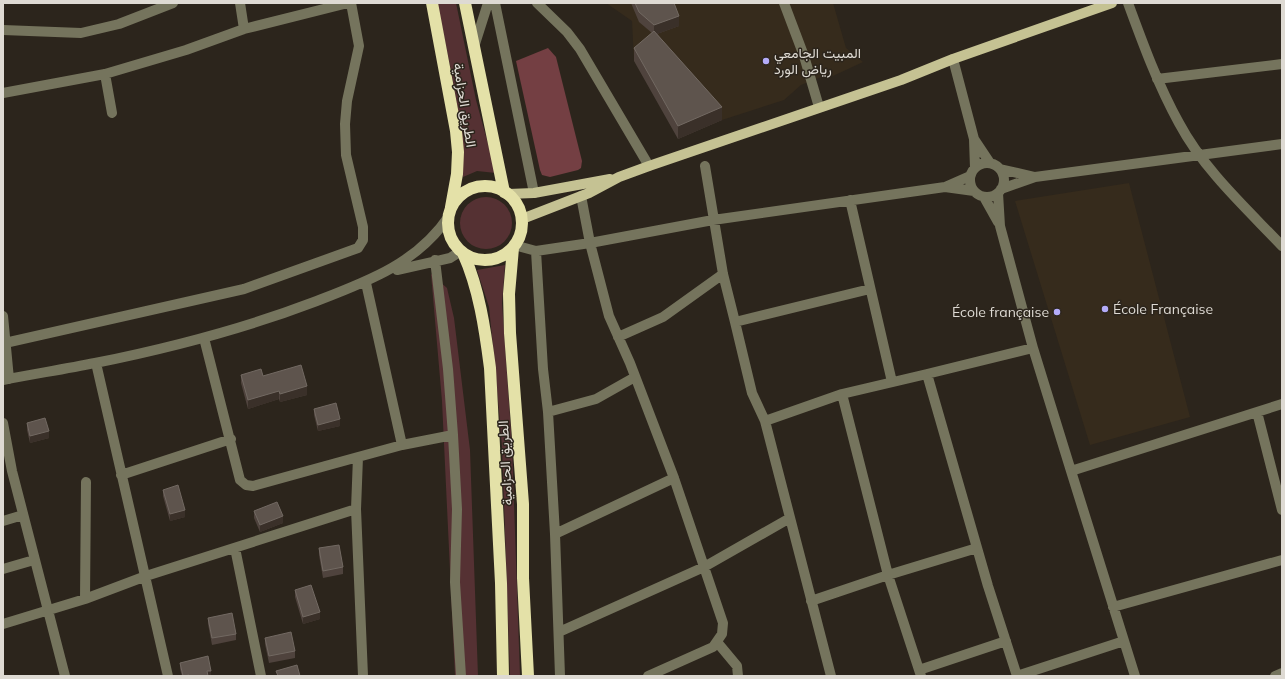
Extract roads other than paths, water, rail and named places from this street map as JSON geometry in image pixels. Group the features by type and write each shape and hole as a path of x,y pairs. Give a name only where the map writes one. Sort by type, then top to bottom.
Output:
{"highway":[{"name":"الطريق الحزامية","path":"432,3 456,130 458,152 457,174 450,214 449,231 455,245 462,252 474,283 486,339 490,368 501,583 503,676"},
{"name":"الطريق الحزامية","path":"465,3 505,193 519,209 522,219 522,229 513,247 509,294 510,333 523,504 528,676"},
{"path":"450,214 455,202 462,194 472,189 483,187 494,188 505,193"},
{"path":"462,252 472,258 483,260 494,259 504,255 513,247"}],"main road":[{"path":"522,219 582,196 619,177 649,166 819,106 902,80 952,59 1112,3"},
{"path":"505,193 534,193 619,177"}],"street":[{"path":"3,30 81,32 120,24 173,3"},
{"path":"240,3 244,29"},
{"path":"3,92 105,74 186,50 244,29 333,5 348,3"},
{"path":"5,343 244,289 358,248 363,240 363,227 346,155 345,124 347,101 359,46 351,3"},
{"path":"474,47 488,3"},
{"path":"495,3 534,193"},
{"path":"537,3 567,32 580,49 649,166"},
{"path":"784,3 804,56 819,106"},
{"path":"1128,3 1157,79 1179,124 1200,155 1282,246"},
{"path":"952,59 974,139 990,163 1000,169 1035,177"},
{"path":"1157,79 1282,64"},
{"path":"105,74 112,113"},
{"path":"974,139 970,182 974,191"},
{"path":"984,197 1035,177 1282,144"},
{"path":"946,187 972,172 979,165 990,163"},
{"path":"705,166 723,274 734,322 752,393 765,421 831,676"},
{"path":"1000,169 1004,179 999,191 1000,226 1033,348 1135,676"},
{"path":"513,247 536,251 590,243 713,220 946,187 974,191 984,197 1000,226"},
{"path":"582,196 590,243 602,292 618,337 674,478 723,623 722,634 718,642 708,650 648,676"},
{"path":"850,200 892,382"},
{"path":"3,316 6,379 96,363 204,338 289,312 366,283 389,272 419,250 440,230 450,214"},
{"path":"536,251 555,534 560,632 560,676"},
{"path":"389,272 435,260 450,258 462,252"},
{"path":"435,260 448,369 453,435 457,509 455,582 461,676"},
{"path":"618,337 663,317 723,274"},
{"path":"366,283 402,445"},
{"path":"734,322 870,289"},
{"path":"204,338 231,439 240,480 248,486 402,445 453,435"},
{"path":"765,421 842,394 1033,348"},
{"path":"96,363 168,676"},
{"path":"927,374 977,548 1017,676 1124,641"},
{"path":"548,412 596,399 635,377"},
{"path":"842,394 888,575 920,673 1006,641"},
{"path":"1071,471 1282,404"},
{"path":"1257,412 1282,510"},
{"path":"3,423 8,472 23,515 65,676"},
{"path":"121,474 231,439"},
{"path":"358,457 356,509 363,676"},
{"path":"555,534 674,478"},
{"path":"85,599 86,482"},
{"path":"3,624 49,611 146,576 356,509"},
{"path":"3,521 23,515"},
{"path":"560,632 704,567 790,518"},
{"path":"235,548 261,676"},
{"path":"812,601 888,575 977,548"},
{"path":"3,569 34,560"},
{"path":"1113,607 1282,560"},
{"path":"718,642 737,666 738,676"}],"place":[{"name":"المبيت الجامعي رياض الورد","path":"766,61"},
{"name":"École Française","path":"1105,309"},
{"name":"École française","path":"1057,312"}]}
